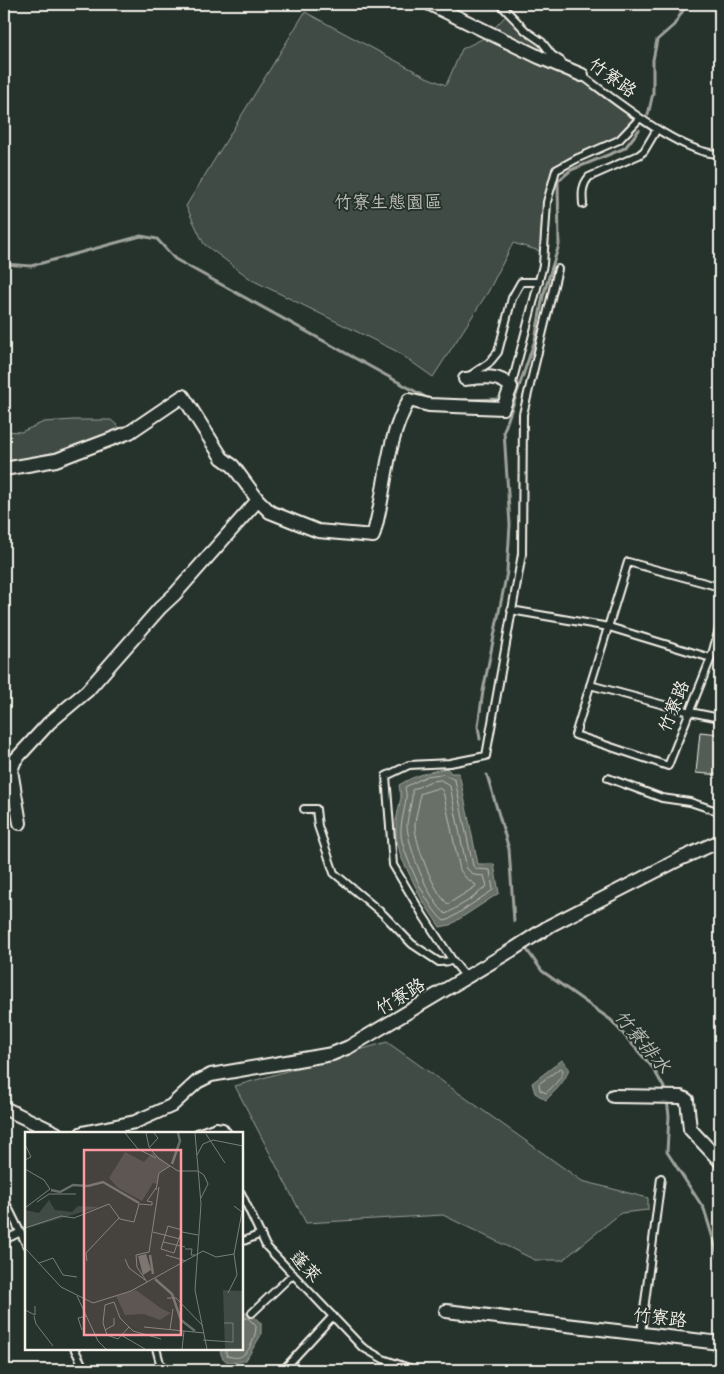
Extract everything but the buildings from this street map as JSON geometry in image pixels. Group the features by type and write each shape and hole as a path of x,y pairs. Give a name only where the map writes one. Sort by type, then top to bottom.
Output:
{"street":[{"path":"430,4 538,57 582,75"},
{"path":"4,470 56,460 130,432 183,396 222,458 233,466 258,500 270,512 318,531 373,536 390,448 395,430 409,400 429,405 503,408 511,387 506,381 490,377 465,379"},
{"path":"20,823 11,770 15,760 49,723 87,691 160,608 176,594 258,500"},
{"name":"竹寮路","path":"87,1132 135,1122 171,1106 197,1082 211,1076 332,1054 349,1047 551,925 680,859 720,841"},
{"path":"613,1096 681,1097 687,1100 690,1129 720,1161"},
{"path":"4,1108 54,1132"},
{"name":"竹寮路","path":"446,1311 720,1342"}],"lane":[{"name":"竹寮路","path":"500,4 526,32 542,42 552,55 640,118 699,152 720,154"},
{"path":"511,387 543,265 547,202 556,170 619,140 640,118"},
{"path":"583,204 582,191 585,182 590,177 639,155 644,151 657,129"},
{"path":"466,977 453,961 393,865 386,776 410,766 450,763 486,756 522,554 523,414 558,269"},
{"path":"465,379 489,364 498,352 512,298 521,282 539,282"},
{"name":"竹寮路","path":"720,587 628,562 610,626 575,735 668,766 712,658 720,625"},
{"path":"511,610 610,626 712,658"},
{"path":"590,685 690,712 720,718"},
{"path":"608,778 662,798 690,802 720,812"},
{"path":"304,809 316,809 318,826 334,873 383,914 419,950 439,962 453,961"},
{"path":"200,1132 216,1126 223,1127 227,1132"},
{"path":"641,1333 661,1178"},
{"name":"蓬萊","path":"242,1195 266,1246 362,1347 383,1360 415,1370"},
{"path":"4,1199 25,1242"},
{"path":"4,1240 21,1232"},
{"path":"242,1242 261,1234"},
{"path":"252,1313 293,1274"},
{"path":"283,1370 333,1316"},
{"path":"74,1349 85,1370"},
{"path":"156,1349 160,1362 167,1370"}],"green space":[{"name":"竹寮生態園區","path":"511,10 550,50 637,118 619,140 556,170 547,202 546,228 540,251 513,243 488,292 433,377 396,351 252,280 204,244 186,206 305,12 426,77 446,85 462,49 486,37"},
{"path":"111,420 119,427 118,437 88,450 50,453 4,463 4,431 21,432 44,422"},
{"path":"387,1042 582,1181 648,1198 648,1210 621,1213 563,1260 535,1260 443,1215 306,1223 235,1086"}],"water":[{"path":"447,768 451,773 459,773 478,864 494,864 499,893 450,925 440,927 422,900 401,857 396,837 396,821 401,797 399,785 416,776"},
{"path":"562,1060 569,1068 568,1073 546,1100 535,1093 532,1083"},
{"path":"242,1313 250,1313 261,1323 261,1335 246,1360 228,1362 225,1361 220,1349 242,1349"}],"waterway":[{"name":"竹寮排水","path":"648,115 653,93 653,60 657,40 674,25 687,4"},
{"path":"480,739 478,726 483,691 507,572 510,525 504,431 535,340 543,296 559,245 558,181 571,170 625,148 639,130"},
{"path":"4,264 31,266 141,236 157,239 175,259 429,399"},
{"path":"464,400 503,399"},
{"path":"487,775 509,849 514,921"},
{"name":"竹寮排水","path":"527,950 542,971 611,1020 653,1068 667,1093"},
{"name":"竹寮排水","path":"667,1099 669,1116 667,1152 704,1209 720,1261"}]}
